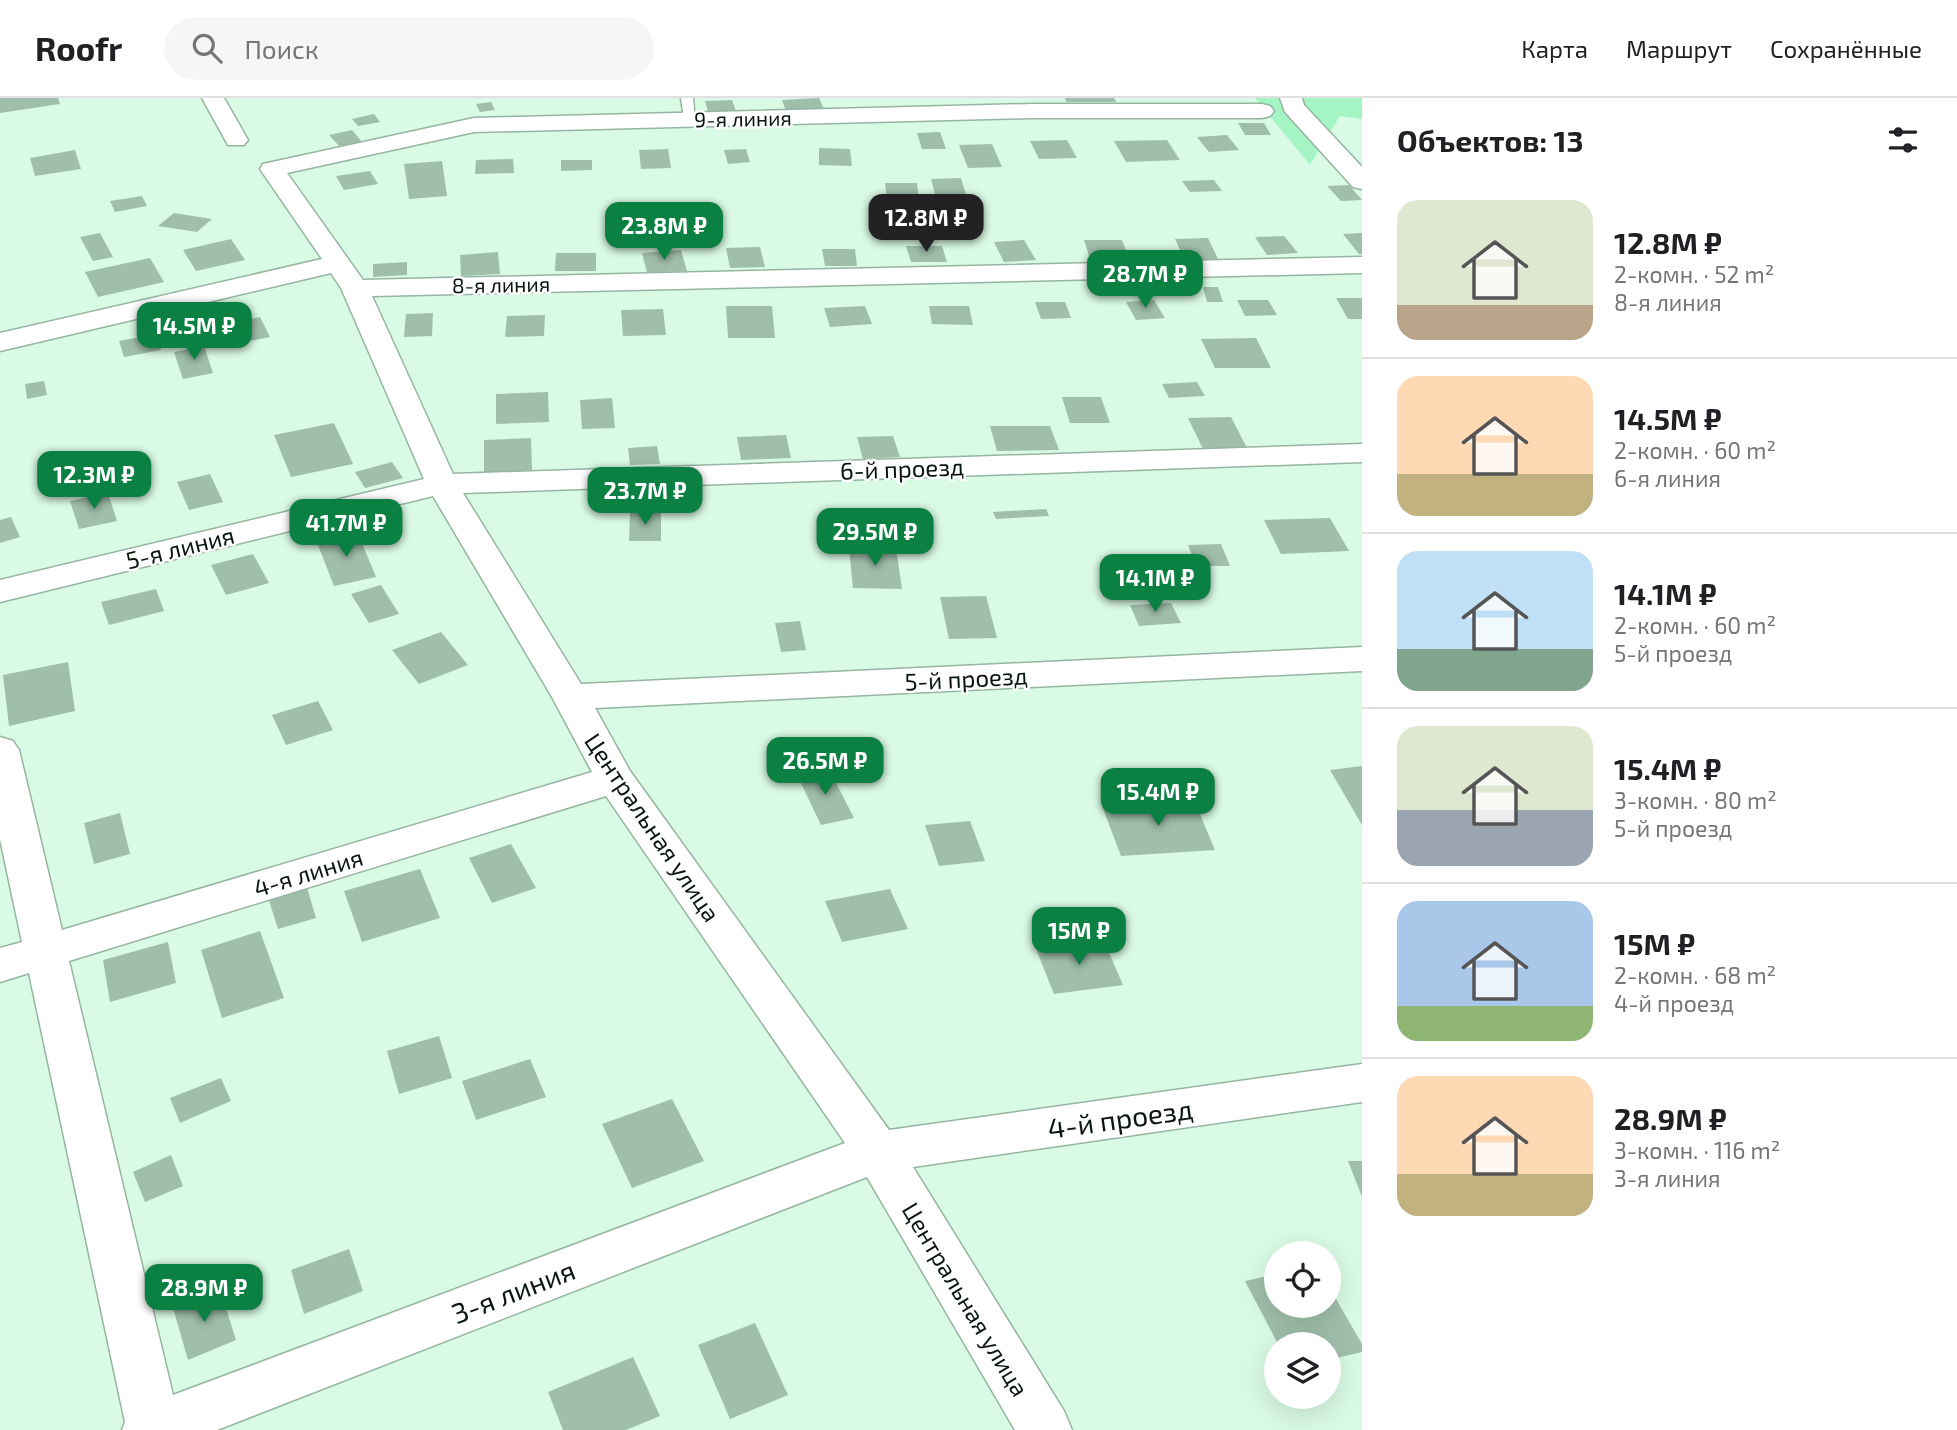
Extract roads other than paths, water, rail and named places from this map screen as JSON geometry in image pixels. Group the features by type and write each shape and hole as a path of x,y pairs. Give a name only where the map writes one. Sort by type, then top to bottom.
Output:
{"street":[{"path":"213,98 236,141"},
{"path":"1291,98 1293,107 1362,182"},
{"name":"9-я линия","path":"272,169 474,125 689,109 1029,104 1262,111"},
{"name":"Центральная улица","path":"272,169 347,275 442,484 570,697 615,779 878,1153 1045,1430"},
{"name":"8-я линия","path":"0,342 347,275 1362,265"},
{"name":"6-й проезд","path":"442,484 1362,453"},
{"name":"5-я линия","path":"0,591 442,484"},
{"name":"5-й проезд","path":"570,697 1362,659"},
{"path":"0,750 152,1429"},
{"name":"4-я линия","path":"0,965 615,779"},
{"name":"4-й проезд","path":"878,1153 1362,1083"},
{"name":"3-я линия","path":"152,1429 878,1153"}]}
